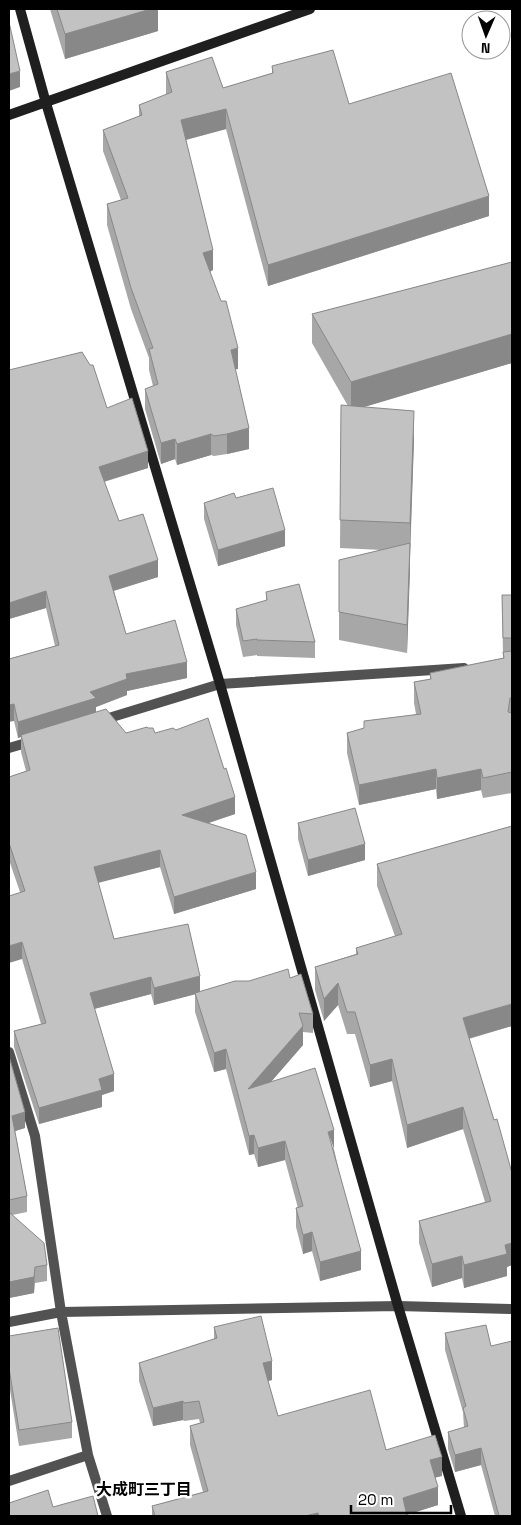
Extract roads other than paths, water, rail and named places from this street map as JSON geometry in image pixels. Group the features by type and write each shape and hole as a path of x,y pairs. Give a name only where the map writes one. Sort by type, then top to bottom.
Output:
{"street":[{"path":"20,9 46,103 220,684 398,1306 461,1516"},
{"path":"9,115 310,9"},
{"path":"92,723 220,684 473,667"},
{"path":"9,748 46,737"},
{"path":"9,1052 35,1136 61,1312 88,1455 107,1516"},
{"path":"9,1322 61,1312 398,1306 512,1309"},
{"path":"9,1481 88,1455"}],"district":[{"name":"大成町三丁目","path":"144,1489"}]}
